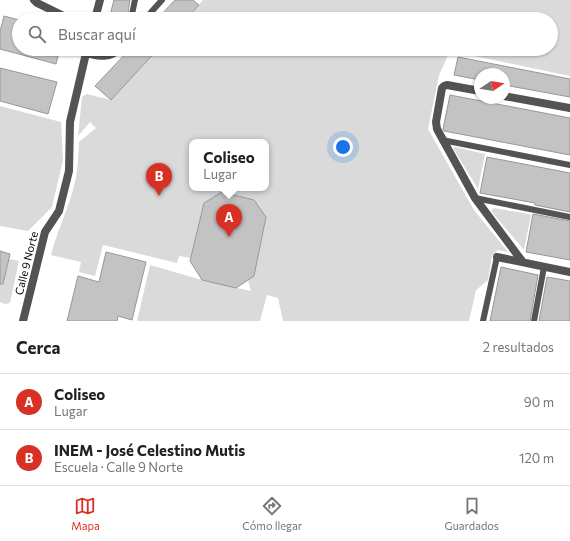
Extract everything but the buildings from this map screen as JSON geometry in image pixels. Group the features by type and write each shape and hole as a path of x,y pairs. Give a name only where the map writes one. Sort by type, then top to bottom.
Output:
{"street":[{"path":"34,0 56,12"},
{"path":"97,12 100,0"},
{"name":"Calle 9 Norte","path":"23,321 45,232 59,211 70,171 70,122 86,56"},
{"path":"474,90 447,85 442,88 436,122 437,129 475,198 522,261"},
{"path":"510,97 570,108"},
{"path":"497,257 570,272"}],"lane":[{"path":"132,12 135,0"},
{"path":"151,12 162,0"},
{"path":"96,56 100,58 110,56"},
{"path":"442,140 570,165"},
{"path":"475,198 570,217"},
{"path":"484,321 497,257"},
{"path":"534,321 544,267"}],"shaded area":[{"path":"203,0 570,0 570,76 474,56 558,56 558,12 192,12"},
{"path":"152,56 448,56 439,75 428,129 474,210 508,252 498,250 492,256 488,280 476,290 469,321 283,321 278,298 267,295 260,321 137,321 150,265 202,280 251,291 248,280 254,276 266,217 254,200 222,192 204,203 191,258 179,256 177,263 103,245 95,276 79,272 81,262 51,255 56,237 69,204 75,181 78,165 79,142 96,128 90,122 78,136 82,97 87,94 111,100"},
{"path":"0,106 61,122 63,160 52,207 28,231 0,226"},
{"path":"455,147 485,154 478,189 453,148"},
{"path":"494,208 531,215 524,250 491,211"},
{"path":"9,259 19,261 10,303 5,304 0,302 0,276 5,277"}],"place":[{"name":"INEM - José Celestino Mutis","path":"159,196"},
{"name":"Coliseo","path":"229,237"}]}
